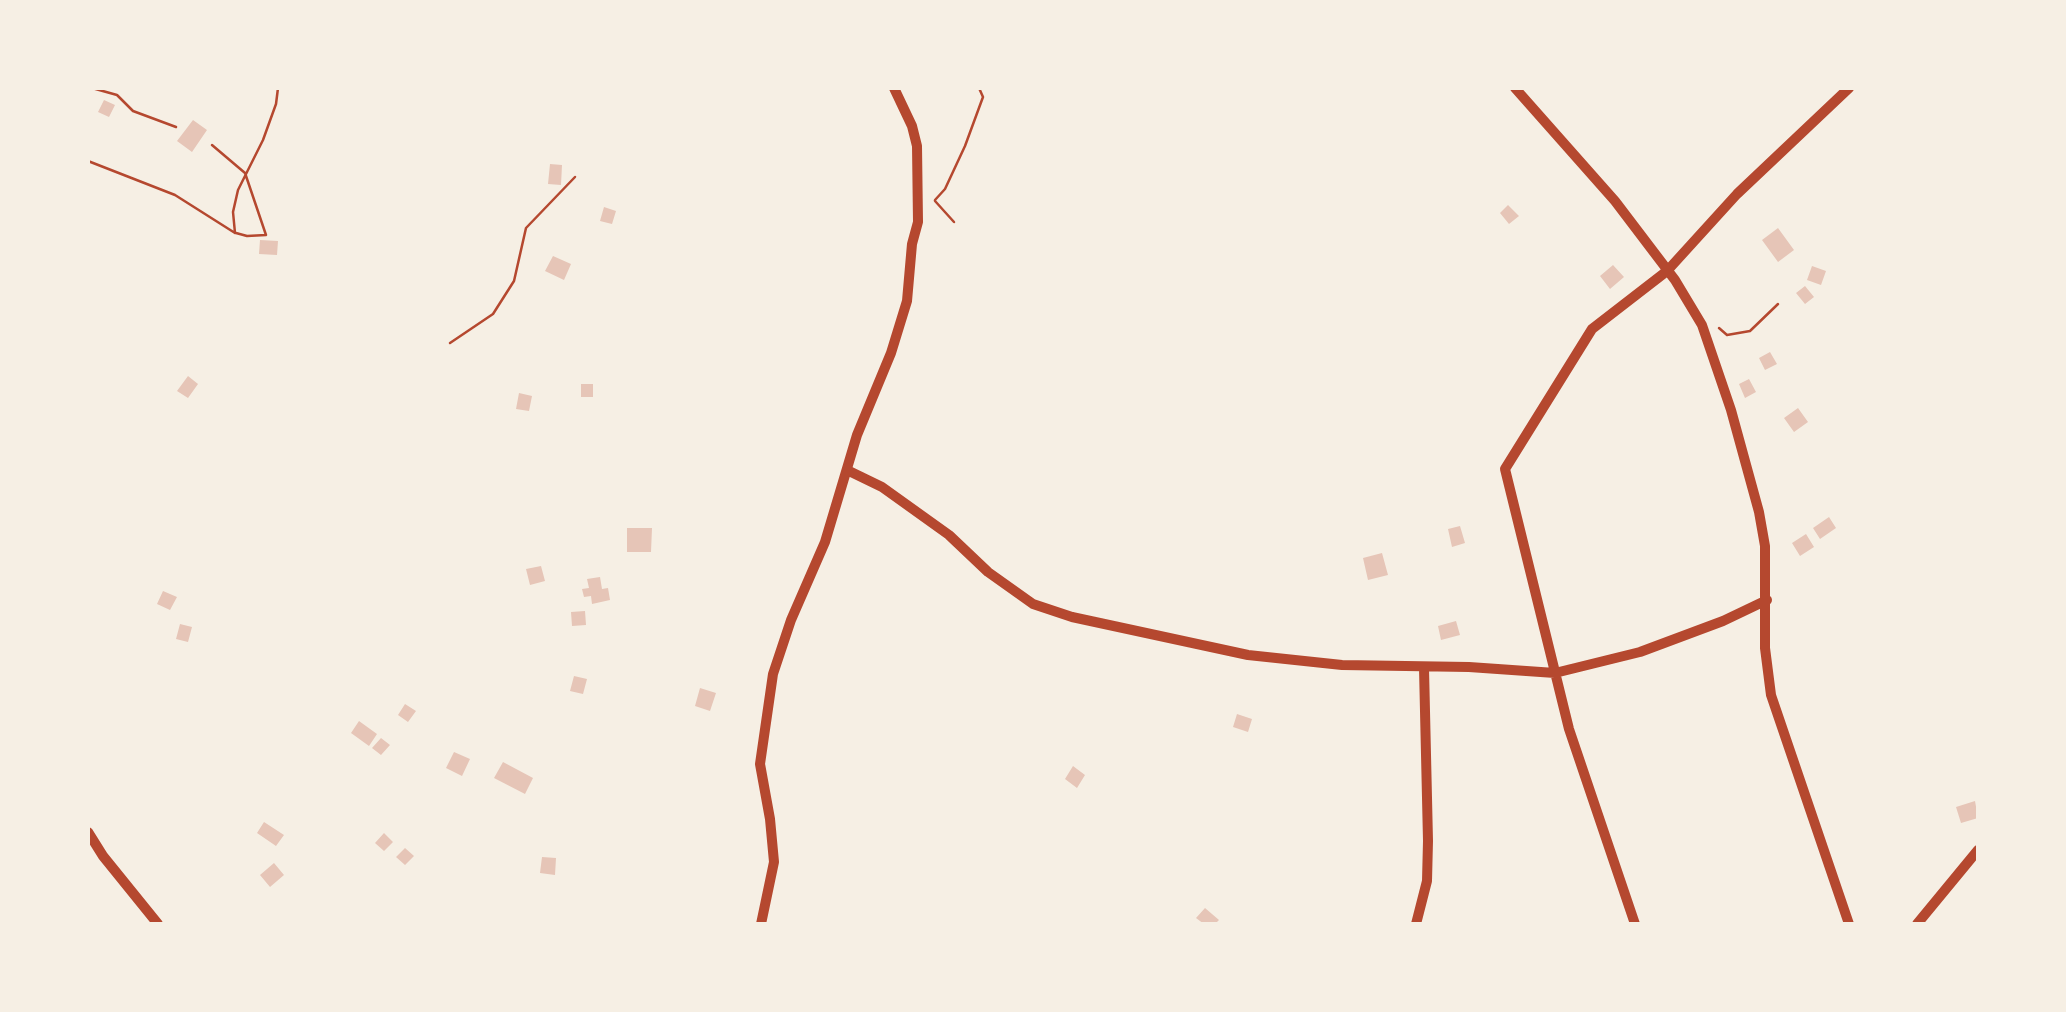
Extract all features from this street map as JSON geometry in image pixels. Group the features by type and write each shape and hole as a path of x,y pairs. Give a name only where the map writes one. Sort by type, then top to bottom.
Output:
{"street":[{"path":"761,924 774,862 760,764 766,703 791,620 825,542 857,436 907,301 918,222 916,146 912,126 894,88"},
{"path":"1515,88 1603,187 1702,325 1759,512 1765,546 1765,648 1771,695 1850,924"},
{"path":"1635,924 1585,783 1505,469 1592,328 1666,272 1724,208 1849,88"},
{"path":"848,471 882,488 949,535 988,572 1033,604 1248,655 1342,665 1555,673 1640,652 1723,622 1767,600"},
{"path":"1416,924 1427,881 1424,668"},
{"path":"88,832 158,924"},
{"path":"1917,924 1978,850"}],"path":[{"path":"91,88 117,95 133,110 176,127"},
{"path":"235,232 233,212 245,173 264,140 278,88"},
{"path":"954,222 935,200 945,189 965,146 982,97 980,88"},
{"path":"88,161 175,195 235,232 266,235 245,173 212,145"},
{"path":"450,343 493,314 514,280 526,228 575,177"},
{"path":"1715,325 1727,335 1750,332 1778,304"}],"building":[{"path":"104,100 115,105 109,117 98,112"},
{"path":"193,120 207,130 192,152 177,141"},
{"path":"550,164 562,165 561,185 548,184"},
{"path":"1508,205 1519,216 1509,224 1500,213"},
{"path":"604,207 616,211 612,224 600,221"},
{"path":"1778,228 1794,250 1778,262 1762,240"},
{"path":"260,240 278,241 277,255 259,254"},
{"path":"553,256 571,264 564,280 545,271"},
{"path":"1613,265 1624,277 1610,289 1600,276"},
{"path":"1812,266 1826,271 1821,285 1807,280"},
{"path":"1805,286 1814,297 1805,304 1796,293"},
{"path":"1770,352 1777,364 1765,370 1759,358"},
{"path":"188,376 198,384 188,398 177,391"},
{"path":"1749,379 1756,392 1745,398 1739,384"},
{"path":"581,384 593,384 593,397 581,397"},
{"path":"519,393 532,396 529,411 516,409"},
{"path":"1798,408 1808,422 1794,432 1784,418"},
{"path":"1829,517 1836,528 1820,539 1813,528"},
{"path":"1460,526 1465,543 1452,547 1448,529"},
{"path":"627,528 652,528 651,552 627,552"},
{"path":"1806,534 1814,547 1800,556 1792,543"},
{"path":"1382,553 1388,575 1368,580 1363,558"},
{"path":"541,566 545,581 530,585 526,569"},
{"path":"600,577 610,600 592,604 591,596 584,597 582,589 589,588 587,579"},
{"path":"163,591 177,597 170,610 157,604"},
{"path":"585,611 586,625 572,626 571,612"},
{"path":"1456,621 1460,635 1441,640 1438,626"},
{"path":"180,624 192,627 188,642 176,639"},
{"path":"574,676 587,679 583,694 570,691"},
{"path":"700,688 716,693 710,711 695,706"},
{"path":"405,704 416,711 408,722 398,715"},
{"path":"1237,714 1252,719 1248,732 1233,727"},
{"path":"359,721 377,734 369,746 351,733"},
{"path":"381,738 390,745 381,755 372,748"},
{"path":"454,752 470,759 462,776 446,768"},
{"path":"503,762 533,778 525,794 494,778"},
{"path":"1073,766 1085,775 1077,788 1065,779"},
{"path":"1975,801 1978,818 1961,823 1956,807"},
{"path":"264,822 284,835 276,846 257,833"},
{"path":"384,833 393,842 384,851 375,843"},
{"path":"405,848 414,856 405,865 396,857"},
{"path":"542,857 556,858 555,875 540,873"},
{"path":"274,863 284,875 270,887 260,875"},
{"path":"1205,908 1219,920 1215,924 1204,924 1196,918"}]}
